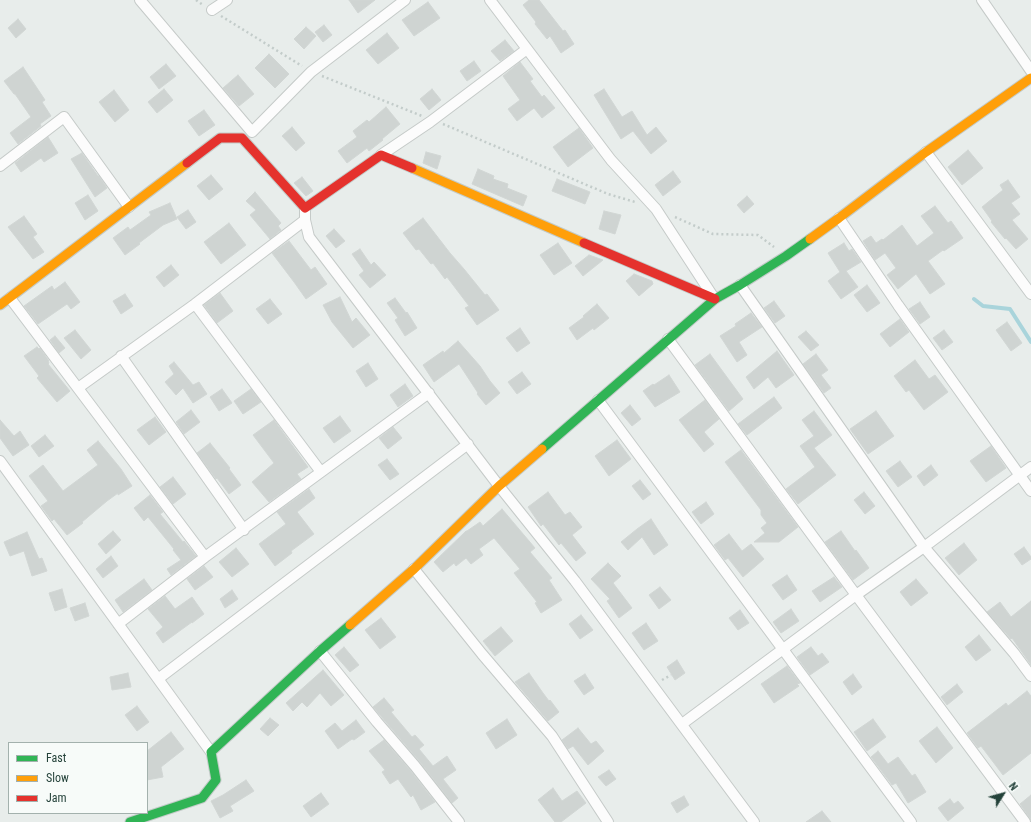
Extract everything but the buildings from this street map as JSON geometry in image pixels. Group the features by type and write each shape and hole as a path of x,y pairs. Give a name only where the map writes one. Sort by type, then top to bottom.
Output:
{"street":[{"path":"140,0 252,132"},
{"path":"212,10 227,0"},
{"path":"0,305 220,138 242,138 252,132 311,72 406,0"},
{"path":"490,0 612,160 656,209 715,299"},
{"path":"982,0 1031,71"},
{"path":"305,208 432,120 527,50"},
{"path":"211,752 320,651 414,569 499,486 715,299 786,256 926,152 1031,78"},
{"path":"0,166 64,117 129,207"},
{"path":"242,138 305,208 305,220 309,237 499,486 575,580 754,822"},
{"path":"926,152 1031,294"},
{"path":"381,155 715,299"},
{"path":"839,218 898,305 1031,491"},
{"path":"78,388 195,304 305,220"},
{"path":"740,285 924,547 1014,653 1031,676"},
{"path":"10,298 205,557"},
{"path":"195,304 321,472"},
{"path":"668,339 1025,822"},
{"path":"121,356 244,530"},
{"path":"118,624 205,557 244,530 428,393"},
{"path":"598,400 911,822"},
{"path":"158,679 468,444"},
{"path":"0,461 211,752 216,780 202,798 162,817 130,822"},
{"path":"682,724 1031,467"},
{"path":"414,569 482,654 552,736 608,822"},
{"path":"320,651 459,822"}],"path":[{"path":"196,0 311,72 432,120 608,194 635,202"},
{"path":"656,209 713,234 758,235 786,256"}],"waterway":[{"path":"974,299 983,306 1010,309 1031,342"}],"traffic: fast":[{"path":"542,449 715,299 786,256 810,239"},
{"path":"130,822 202,798 216,780 211,752 350,625"}],"traffic: slow":[{"path":"810,239 926,152 1031,78"},
{"path":"0,305 187,163"},
{"path":"412,168 584,243"},
{"path":"350,625 414,569 499,486 542,449"}],"traffic: jam":[{"path":"187,163 220,138 242,138 305,208 381,155 412,168"},
{"path":"584,243 715,299"}]}
